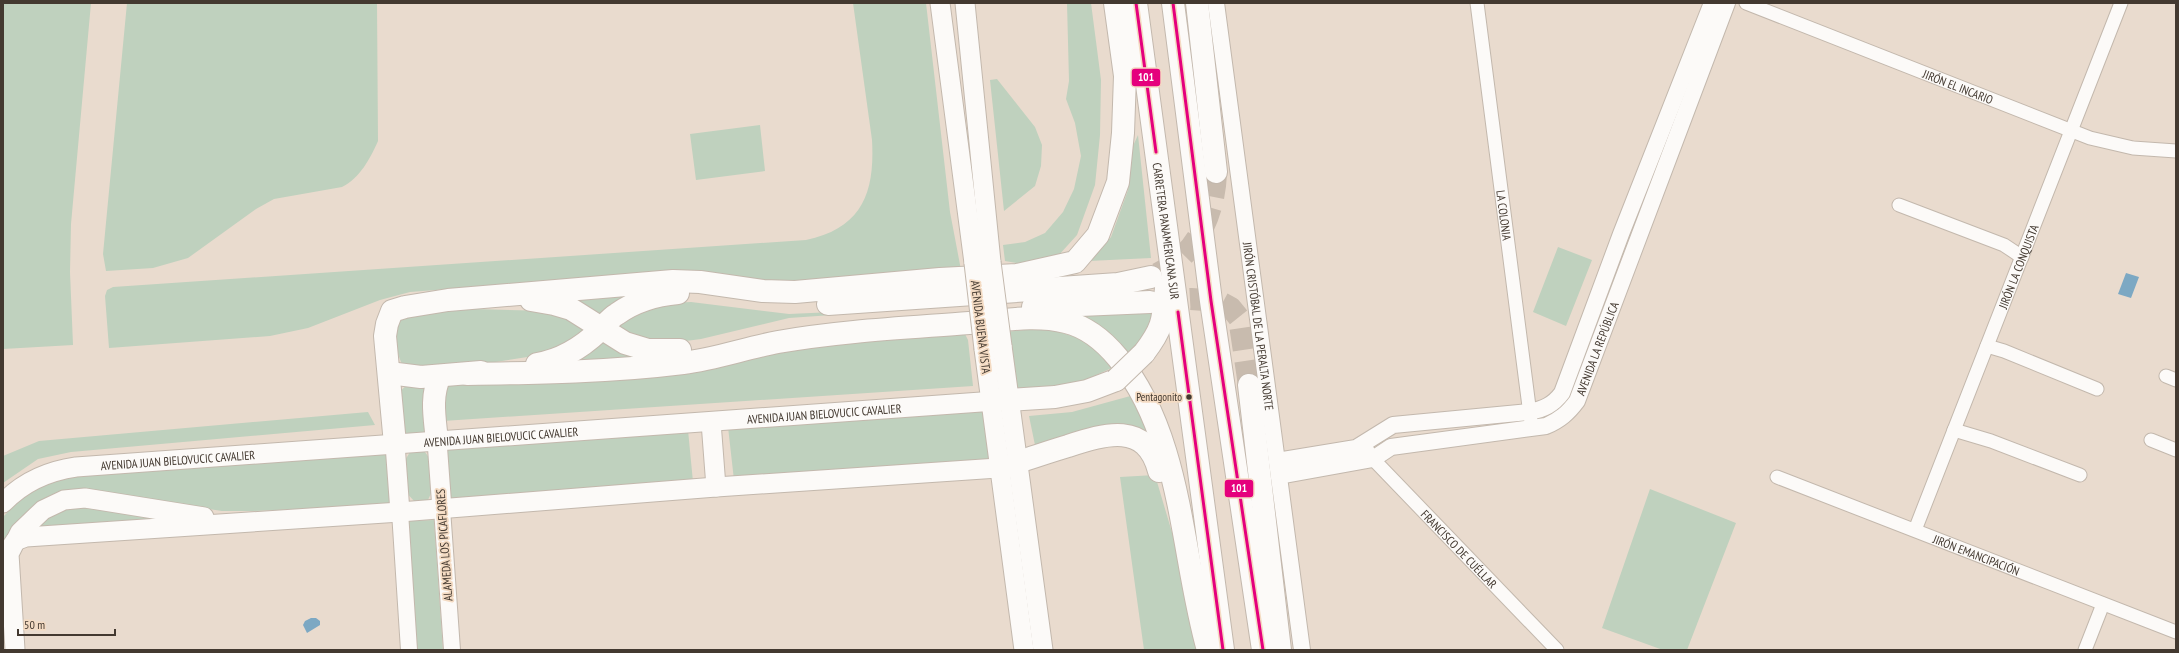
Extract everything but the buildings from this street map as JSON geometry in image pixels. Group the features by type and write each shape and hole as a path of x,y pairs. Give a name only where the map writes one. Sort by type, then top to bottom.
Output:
{"highway":[{"path":"395,444 385,336 387,324 392,311 405,307 448,300 673,281 700,282 763,291 795,292 940,279 1017,276 1075,262 1098,235 1118,182 1123,133 1125,76 1115,3"},
{"name":"CARRETERA PANAMERICANA SUR","path":"1136,3 1223,650"},
{"path":"1173,3 1211,301 1263,650"},
{"path":"1197,3 1216,172"},
{"path":"1000,400 1055,397 1087,391 1116,380 1144,353 1158,335 1163,320 1168,266 1160,183"},
{"path":"467,374 544,363 569,354 587,342 616,315 635,303 662,294 686,293 754,303 826,304 1110,285 1151,277"},
{"path":"448,300 532,300 554,304 572,309 625,343 648,350 671,351 698,348 759,333 832,322 959,311 1150,302"},
{"path":"389,373 421,377 467,374 529,373 685,363 776,343 877,330 1020,319 1055,320 1074,324 1092,333 1118,358 1139,390 1155,425 1174,486 1207,644"},
{"path":"436,441 433,402 435,387 440,376"},
{"path":"1249,385 1280,650"},
{"path":"1008,465 1092,438 1110,434 1122,435 1136,439 1148,447 1158,466 1207,644"}],"main road":[{"name":"AVENIDA BUENA VISTA","path":"940,3 983,263 1008,465 1024,650"},
{"name":"AVENIDA BUENA VISTA","path":"965,3 983,263"},
{"name":"AVENIDA JUAN BIELOVUCIC CAVALIER","path":"3,503 19,488 43,475 59,470 1000,400"},
{"path":"711,422 716,487"},
{"name":"ALAMEDA LOS PICAFLORES","path":"436,441 442,509"},
{"path":"395,444 400,512"},
{"name":"AVENIDA BUENA VISTA","path":"1008,465 1043,650"},
{"path":"10,547 15,541 26,536 442,509 1008,465"},
{"path":"15,650 9,562 10,547 20,532 34,516 50,506 71,498 109,501 233,522"}],"street":[{"name":"JIRÓN CRISTÓBAL DE LA PERALTA NORTE","path":"1216,3 1302,650"},
{"name":"LA COLONIA","path":"1477,3 1532,428"},
{"name":"AVENIDA LA REPÚBLICA","path":"1278,469 1356,448 1364,444 1376,434 1393,425 1529,412 1544,409 1554,403 1562,393 1621,234 1712,3"},
{"name":"AVENIDA LA REPÚBLICA","path":"1278,469 1373,459 1391,448 1546,426 1560,420 1570,410 1576,401 1727,3"},
{"name":"JIRÓN EL INCARIO","path":"1746,3 2070,131 2133,148 2176,151"},
{"name":"JIRÓN LA CONQUISTA","path":"1915,530 2121,3"},
{"path":"1899,206 2004,245 2022,257"},
{"path":"1986,346 2004,351 2097,389"},
{"path":"1954,430 1990,441 2080,475"},
{"path":"2151,440 2176,450"},
{"name":"FRANCISCO DE CUÉLLAR","path":"1364,444 1373,459 1557,650"},
{"name":"JIRÓN EMANCIPACIÓN","path":"1777,477 2176,632"},
{"name":"ALAMEDA LOS PICAFLORES","path":"442,509 452,650"},
{"path":"400,512 410,650"},
{"path":"2085,650 2103,604"}],"green space":[{"path":"3,3 91,3 71,224 70,272 73,345 3,349"},
{"path":"127,3 377,3 378,141 372,155 354,179 342,187 274,199 256,209 188,258 153,268 106,271 103,254"},
{"path":"853,3 926,3 950,212 961,270 784,284 500,285 410,292 380,300 308,328 270,336 109,348 105,296 107,290 113,287 806,240 825,234 840,227 852,217 861,205 867,192 871,176 872,140"},
{"path":"1067,3 1091,3 1101,80 1100,135 1095,185 1077,235 1058,256 1029,265 1005,261 1003,245 1025,242 1045,233 1063,212 1074,189 1081,156 1075,123 1066,99 1069,81"},
{"path":"997,79 1035,127 1042,145 1041,166 1035,186 1004,211 990,80"},
{"path":"760,125 765,171 696,180 690,134"},
{"path":"1138,135 1151,258 1089,261 1111,237 1128,190 1133,146"},
{"path":"1558,247 1592,260 1566,326 1533,312"},
{"path":"649,289 601,318 557,297"},
{"path":"691,302 789,314 833,312 832,315 789,318 701,339 678,342 658,343 616,328 635,313 669,303"},
{"path":"475,309 550,311 589,329 553,353 450,369 402,364 397,350 396,333 400,321 403,318 414,313"},
{"path":"1151,311 1148,330 1128,356 1064,315"},
{"path":"1047,328 1087,341 1116,366 1068,388 1012,394 1003,332"},
{"path":"965,334 968,340 973,386 443,421 441,385 807,343"},
{"path":"602,339 655,360 561,367"},
{"path":"418,384 427,390 429,430 418,435 405,434 402,432 398,393 407,385"},
{"path":"1134,395 1153,434 1036,450 1029,416 1072,412"},
{"path":"984,409 992,459 734,480 728,427"},
{"path":"368,412 375,425 71,452 38,459 3,483 3,456 39,441"},
{"path":"688,430 693,482 451,500 444,452 447,447"},
{"path":"424,451 433,468 434,475 431,494 428,500 414,501 405,491 404,462 410,452"},
{"path":"386,452 391,455 391,505 222,511 84,490 3,549 3,517 25,494 59,477"},
{"path":"1155,475 1184,573 1198,650 1144,650 1120,477"},
{"path":"1650,489 1736,523 1687,650 1663,650 1602,628"},
{"path":"75,504 171,519 28,531 37,521"},
{"path":"434,520 443,650 415,650 407,521"}],"water":[{"path":"2126,273 2139,277 2131,298 2118,294"},
{"path":"311,618 316,618 320,621 320,625 307,633 303,625 305,621"}],"tunnel":[{"path":"1157,274 1171,266 1183,256 1193,245 1201,232 1212,203 1216,172"},
{"path":"1157,301 1191,299 1218,301 1231,308 1239,318 1249,385"}],"transit line":[{"name":"101","path":"1136,3 1156,152"},
{"name":"101","path":"1173,3 1211,301 1263,650"},
{"name":"101","path":"1178,312 1223,650"}],"place":[{"name":"Pentagonito","path":"1189,397"}]}
